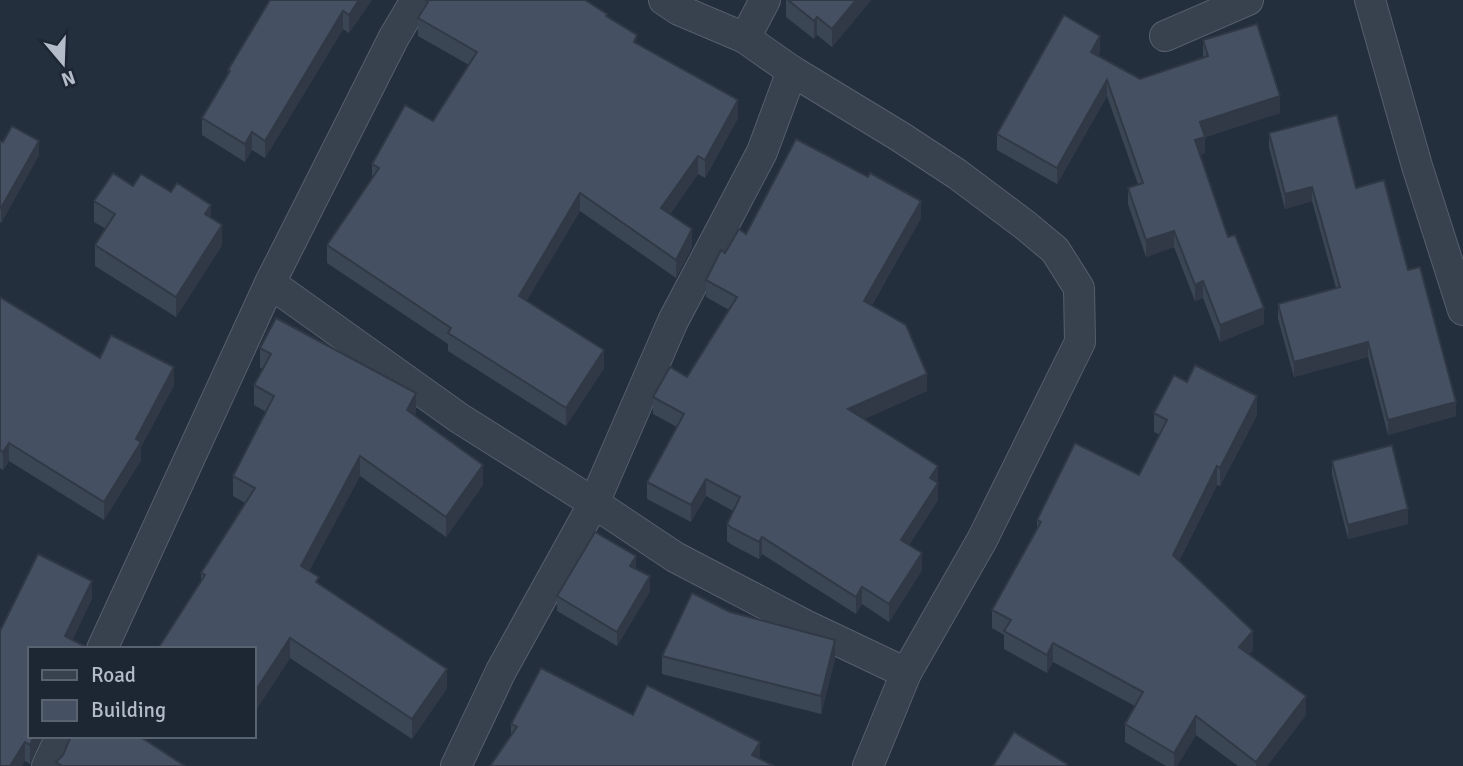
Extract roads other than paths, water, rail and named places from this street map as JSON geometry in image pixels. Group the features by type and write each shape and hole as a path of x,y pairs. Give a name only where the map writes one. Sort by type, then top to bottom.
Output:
{"street":[{"path":"103,647 270,283 394,37 416,0"},
{"path":"664,0 679,10 745,38 792,71 938,161 1055,250 1079,288 1080,342 982,540 906,673 868,766"},
{"path":"745,38 765,0"},
{"path":"1165,36 1248,0"},
{"path":"1370,0 1417,166 1463,310"},
{"path":"456,766 500,671 594,503 673,321 762,152 792,71"},
{"path":"270,283 459,418 675,557 805,625 906,673"},
{"path":"47,766 60,738"}]}
